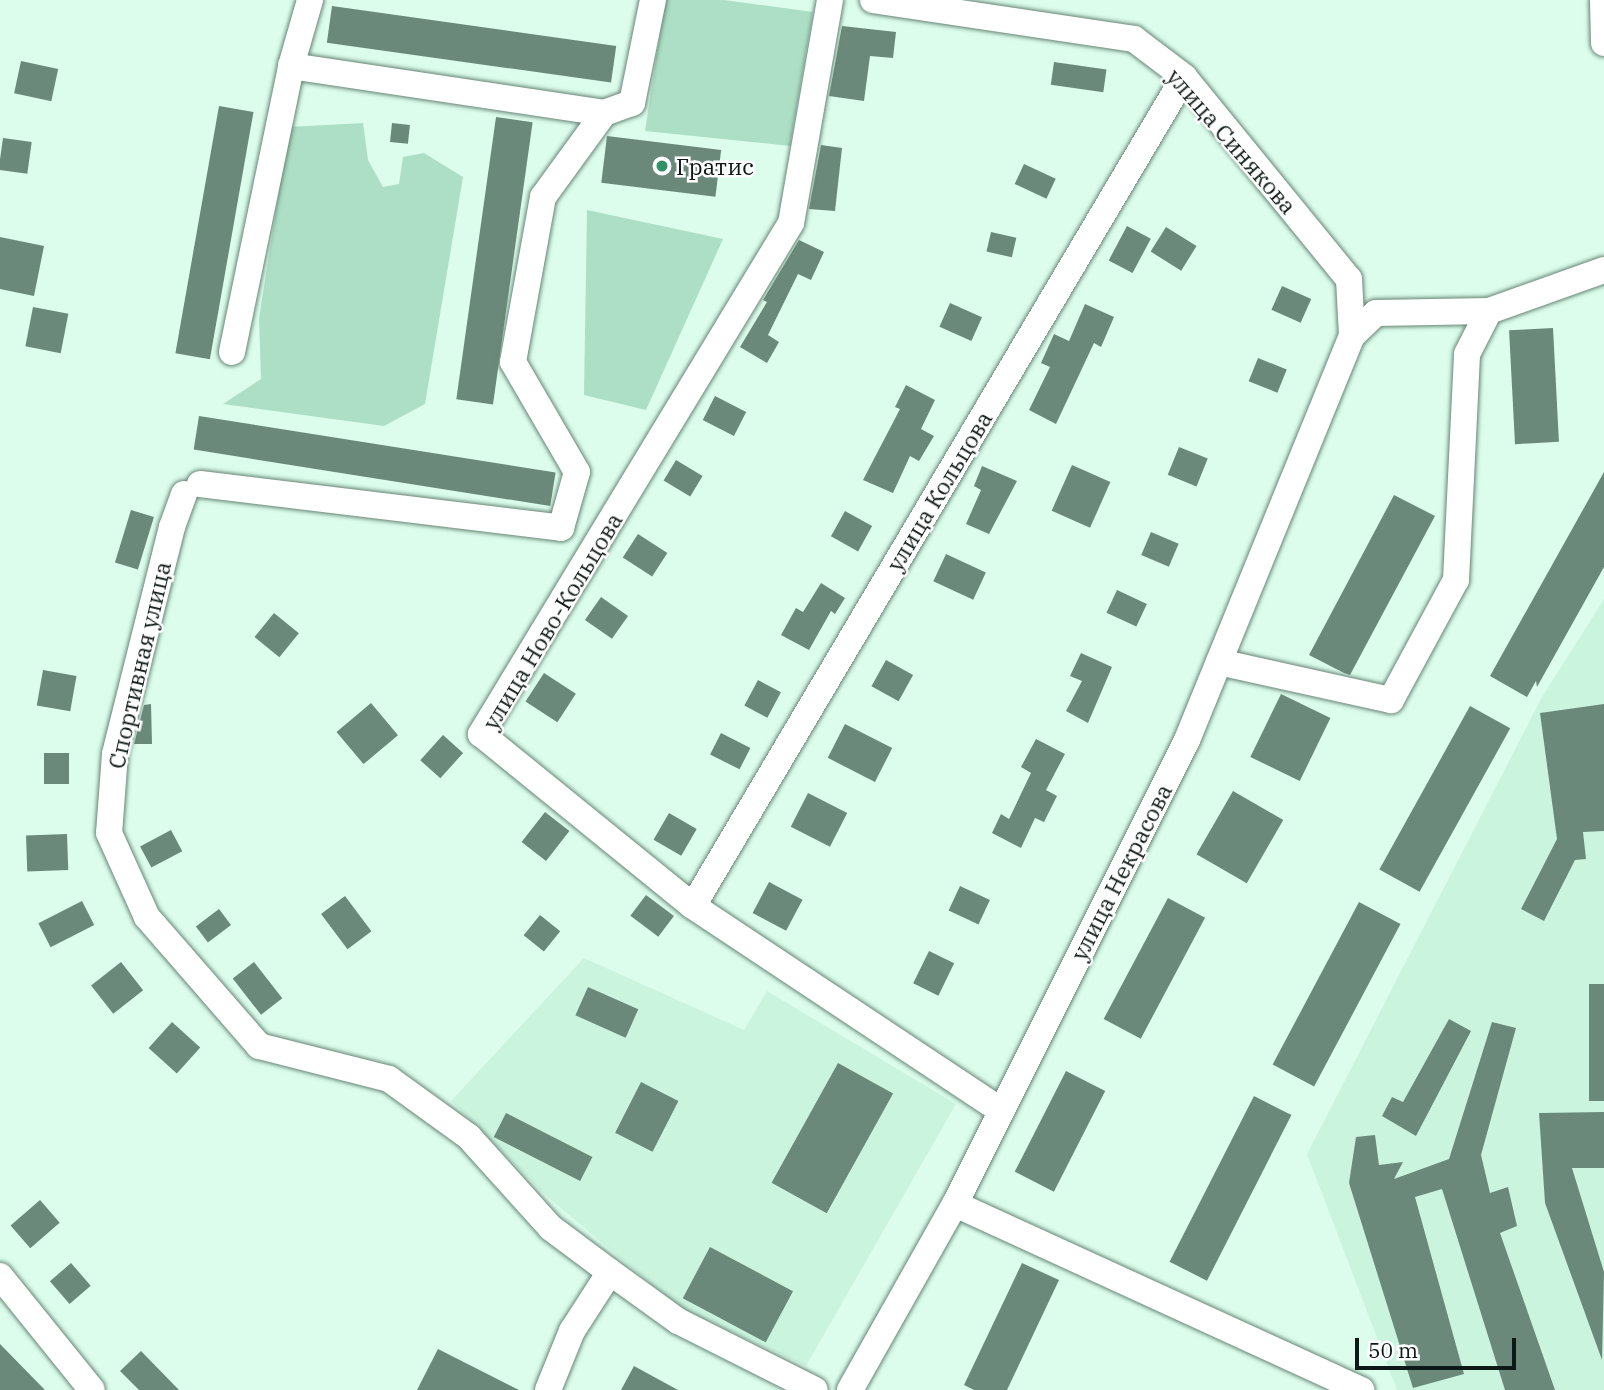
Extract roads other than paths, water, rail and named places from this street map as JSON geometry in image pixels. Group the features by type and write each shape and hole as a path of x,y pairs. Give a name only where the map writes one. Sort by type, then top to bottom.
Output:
{"street":[{"path":"232,352 291,66 310,0"},
{"path":"291,66 604,113 632,103 653,0"},
{"name":"улица Ново-Кольцова","path":"830,0 791,223 481,734 693,906 1001,1111"},
{"name":"улица Синякова","path":"873,0 1134,39 1184,76 1349,279 1352,336"},
{"path":"1604,0 1604,43"},
{"name":"улица Кольцова","path":"693,906 1184,76"},
{"name":"Спортивная улица","path":"604,113 543,197 513,362 577,472 561,528 192,489 172,527 115,754 109,833 146,917 259,1046 389,1079 470,1138 551,1228 610,1272 678,1321 815,1390"},
{"path":"1352,336 1376,313 1489,312 1604,270"},
{"path":"1219,662 1391,700 1456,580 1467,354 1489,312"},
{"name":"улица Некрасова","path":"850,1390 955,1203 1187,740 1352,336"},
{"path":"955,1203 1361,1390"},
{"path":"548,1390 572,1331 610,1272"},
{"path":"0,1276 92,1390"}],"place":[{"name":"Гратис","path":"662,166"}]}
